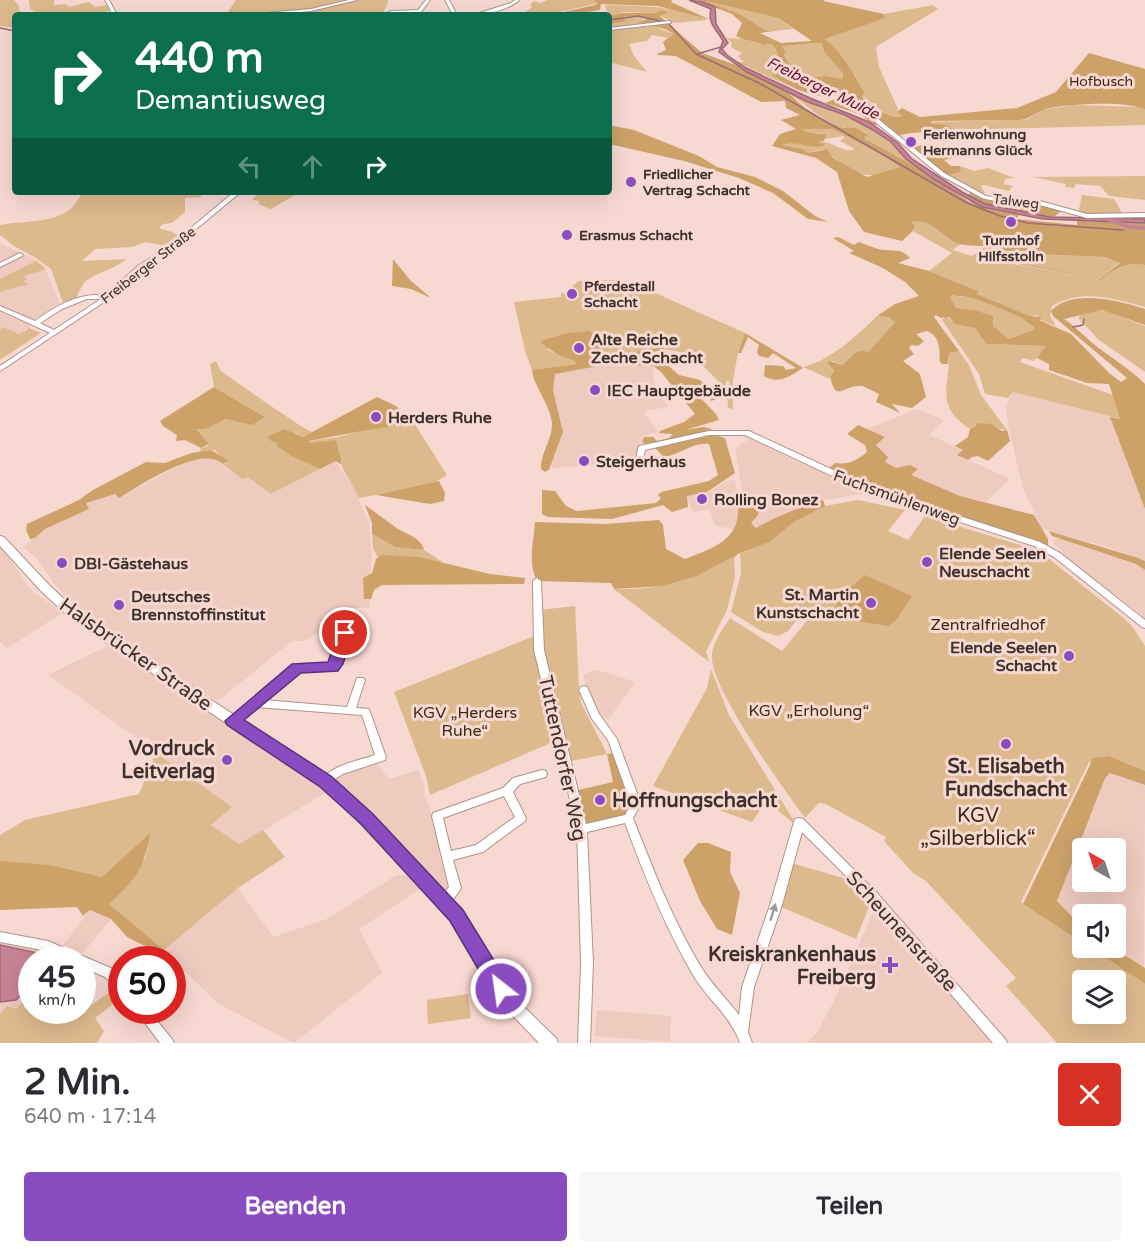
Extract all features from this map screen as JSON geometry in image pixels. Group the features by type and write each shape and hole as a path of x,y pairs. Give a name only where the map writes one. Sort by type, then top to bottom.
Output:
{"main road":[{"name":"Halsbrücker Straße","path":"0,539 45,588 74,615 325,781 367,819 461,921 509,1001 550,1043"}],"street":[{"path":"288,12 311,10 355,0"},
{"path":"391,12 418,11 428,0"},
{"path":"486,12 509,6 517,0"},
{"path":"612,28 669,22"},
{"name":"Talweg","path":"875,119 942,174 990,199 1040,203 1087,216 1145,215"},
{"name":"Freiberger Straße","path":"0,369 107,297 140,267 177,243 234,195"},
{"path":"0,265 20,255"},
{"path":"35,324 70,301 107,297"},
{"path":"0,308 54,332"},
{"name":"Fuchsmühlenweg","path":"639,461 642,448 717,432 732,431 751,434 867,489 1044,547 1058,555 1145,625"},
{"name":"Tuttendorfer Weg","path":"537,581 539,650 582,829 587,963 584,1043"},
{"path":"233,721 297,668 332,667 345,633"},
{"path":"350,711 360,680"},
{"path":"582,829 628,818 636,804 612,739 595,716 584,690"},
{"path":"255,704 366,712 381,756 339,771 325,781"},
{"path":"443,901 455,888 437,816 507,790 517,781 542,774"},
{"path":"447,857 479,849 521,818 507,790"},
{"path":"628,818 656,891 695,968 714,996 743,1029 746,1043"},
{"name":"Scheunenstraße","path":"743,1029 748,987 776,905 799,822 872,895 1001,1043"},
{"path":"0,937 48,946"},
{"path":"153,1024 168,1043"}],"shaded area":[{"path":"689,0 715,7 716,24 728,43 722,49 727,55 746,68 869,122 898,143 912,159 962,192 985,204 1049,217 1145,219 1145,223 1043,219 982,207 935,180 906,159 891,142 873,130 845,115 808,102 747,72 719,52 723,41 711,22 711,9"},
{"path":"0,243 44,266 60,304 19,334 3,327 0,329"},
{"path":"609,364 653,366 654,386 668,407 646,411 645,414 658,432 643,436 637,461 554,468 551,465 563,432 553,390 554,374"},
{"path":"1013,392 1110,417 1145,509 1145,561 1108,547 1042,529 1023,488 1008,426 1006,405"},
{"path":"917,409 944,420 929,435 963,450 958,455 1010,479 987,501 960,497 911,475 917,469 909,465 896,468 885,462 876,444 885,437 867,429"},
{"path":"750,438 868,493 823,500 787,512 756,528 750,523 760,495 743,496 735,449"},
{"path":"204,458 218,460 242,479 248,476 271,494 336,461 356,492 369,522 372,559 369,581 370,608 345,608 331,626 304,641 292,641 218,701 172,673 79,608 55,585 38,560 23,547 45,529 89,509 86,503 106,494 115,494 119,498 187,461"},
{"path":"735,480 740,513 733,529 716,526 709,509 693,512 687,496 708,493 726,481"},
{"path":"1058,538 1136,564 1145,570 1145,620 1140,613 1071,562 1053,542"},
{"path":"0,545 30,589 62,613 7,648 0,642"},
{"path":"109,645 330,790 239,845 211,824 232,807 156,753 159,748 147,737 141,741 48,675"},
{"path":"598,670 635,682 608,720 596,713 586,689 583,674"},
{"path":"375,762 389,779 419,770 425,789 423,792 436,826 440,856 448,886 446,890 443,891 406,855 391,836 333,778"},
{"path":"1109,773 1145,785 1144,968 1126,956 1126,904 1072,904 1072,917 1057,901 1072,863 1072,892 1126,892 1126,838 1082,838"},
{"path":"395,876 408,876 420,889 359,929 382,973 294,1043 217,1003 186,972 186,946 169,946 238,888 273,937 327,919"},
{"name":"Kreiskrankenhaus Freiberg","path":"876,905 996,1043 807,1043 818,1031 837,995"},
{"path":"90,910 111,919 89,946 63,945"},
{"path":"0,941 24,946 18,946 18,1007 16,1009 7,1006 0,1014"},
{"path":"0,945 18,949 18,998 0,1002"},
{"path":"597,1010 671,1016 670,1042 595,1036"}],"green space":[{"path":"0,0 14,0 19,6 20,12 12,12 12,28 0,26"},
{"path":"29,0 54,0 54,5 66,4 69,7 89,2 95,7 107,5 110,10 105,12 38,12 30,9"},
{"path":"236,0 388,0 383,12 228,12"},
{"path":"547,0 597,0 595,1 599,3 559,12 525,12 532,7 530,5 534,1 541,3"},
{"path":"672,0 671,2 711,20 658,6 601,4 600,10 564,12 598,3 594,1"},
{"name":"Hofbusch","path":"696,0 825,0 823,1 884,14 885,18 825,39 837,50 852,71 864,93 862,97 880,111 891,116 902,116 897,112 902,108 920,117 1017,108 1056,92 1089,53 1145,69 1145,110 1112,104 1067,106 1046,109 1020,120 932,121 930,123 946,125 955,130 895,136 859,114 825,103 838,98 838,95 824,97 798,90 771,75 785,74 776,50 771,44 763,45 736,36 742,23 732,14","holes":["706,1 778,18 812,41 781,43 760,33 781,30 767,31 741,15","822,43 825,53 843,73 842,79 827,76 797,78 783,54 786,53 782,46"]},
{"path":"706,1 778,18 793,29 767,31 740,15"},
{"path":"605,5 645,6 682,11 707,20 674,23 659,15 667,13 666,11 624,12 612,15 612,12 608,12"},
{"path":"933,5 938,9 876,47 879,67 898,109 897,112 902,116 886,114 862,96 857,78 825,39 885,17 884,14"},
{"path":"666,11 667,13 660,16 702,53 736,65 788,93 805,108 826,121 843,128 856,128 869,135 864,137 865,139 915,166 968,201 988,209 1019,215 1016,219 1077,225 1077,221 1145,223 1145,265 1132,264 1121,267 1101,280 993,259 997,256 991,246 970,246 953,242 923,222 911,222 915,225 913,231 902,241 864,232 849,211 837,172 816,158 772,146 780,134 796,129 781,120 800,115 786,108 785,101 761,102 676,56 658,55 666,50 663,42 674,34 665,29 637,23 647,19 646,17 624,16 625,21 612,23 612,15","holes":["802,129 833,129 880,154 900,167 867,177 833,158 827,149 809,153 802,149 782,145 793,143 814,147 825,145 817,142 824,141 826,134 810,133","1008,253 1105,257 1120,263 1100,279 998,259 1001,254"]},
{"path":"623,16 646,17 647,19 641,20 646,24 674,34 668,38 652,35 647,41 629,44 634,56 647,72 612,63 612,23 625,20"},
{"path":"726,38 752,39 762,45 771,44 786,74 773,76 798,90 736,62 744,62 738,56 742,53 732,48 731,42"},
{"path":"822,43 841,69 842,79 827,76 797,78 782,54 785,53 781,46"},
{"path":"757,77 808,102 858,121 891,142 915,166 865,139 863,137 867,133 832,124 792,96"},
{"path":"1074,105 1140,107 1145,110 1145,125 955,130 929,122 1020,120 1028,119 1042,110"},
{"path":"612,126 634,130 699,156 717,167 755,177 783,191 815,216 828,222 808,219 773,193 739,178 684,161 612,145"},
{"path":"802,129 833,129 900,167 877,175 867,175 850,169 823,149 809,153 802,149 782,145 790,142 818,144 816,142 821,142 846,150 855,149 840,141 844,136 824,139 825,134 823,133 810,133"},
{"path":"925,144 960,156 944,160 951,166 960,166 961,172 948,175 961,184 943,174 912,148"},
{"path":"960,166 974,171 988,168 1014,178 1005,179 1004,184 1013,186 1009,191 984,185 981,186 985,193 981,195 947,175 961,172"},
{"path":"1145,176 1145,200 1109,196 1100,186 1076,184 1074,188 1065,187 1066,184 1033,177"},
{"path":"972,192 985,198 1039,204 1061,211 1054,217 1049,217 1007,211 986,205 967,195"},
{"path":"81,195 201,195 201,197 185,198 185,212 172,223 163,224 159,228 184,236 170,247 146,242 132,247 95,249 82,261 126,259 89,279 82,286 76,299 63,303 51,269 0,235 0,225 52,218 72,207"},
{"path":"256,195 295,195 271,209 258,204 260,201 252,200"},
{"path":"1082,195 1114,199 1124,216 1078,214"},
{"path":"910,222 933,224 949,240 963,243 952,250 972,256 988,245 993,248 997,256 993,260 1101,280 1121,267 1132,264 1145,265 1145,307 1098,297 1075,297 1052,306 1050,316 1056,326 1038,319 1038,315 1030,316 977,294 979,291 929,271 952,253 913,231 915,225"},
{"path":"838,237 854,245 859,242 878,249 903,252 910,258 898,263 929,271 979,291 977,294 1030,316 1042,317 1039,320 1071,334 1109,373 1121,382 1127,378 1053,316 1051,311 1060,304 1083,298 1110,300 1145,309 1145,325 1102,310 1064,319 1145,384 1145,509 1110,417 1120,419 1109,384 1087,383 1049,370 1049,364 1037,358 1046,346 986,344 975,328 955,324 949,317 941,318 936,315 934,317 959,351 949,353 948,364 942,364 935,337 927,331 916,334 924,341 918,346 911,345 909,348 914,354 903,361 920,374 926,397 912,408 892,404 900,413 876,402 879,394 861,386 837,391 830,376 835,371 827,364 829,361 842,365 857,352 868,352 895,322 888,317 877,316 895,304 919,296 905,282 883,268 849,253 854,251 833,238","holes":["965,296 1004,310 1024,320 1035,329 1009,339 993,326 993,316 974,310 956,308 950,297"]},
{"path":"1001,254 1105,257 1120,262 1100,279 997,259"},
{"path":"393,259 410,280 431,298 411,289 392,286"},
{"path":"36,261 46,269 24,276 27,279 23,281 29,284 0,292 0,279"},
{"path":"617,280 635,284 745,333 738,353 733,380 733,409 728,408 727,389 730,381 722,386 694,359 669,350 605,356 595,335 547,349 575,361 576,364 532,370 525,351 514,302 561,297 561,292 565,294 578,281"},
{"path":"953,295 994,305 1035,326 1035,329 1009,339 992,326 994,321 974,310 955,308 950,297"},
{"path":"1087,310 1106,311 1145,326 1145,372 1099,340 1078,318"},
{"path":"877,316 888,317 895,322 868,352 856,352 842,365 832,361 827,365 836,371 830,379 803,367 833,353"},
{"path":"946,316 952,321 975,328 986,344 1047,346 1034,361 1023,358 1020,362 1113,395 1120,419 1013,392 1008,398 985,394 979,374 942,320"},
{"path":"3,327 19,334 28,329 27,327 41,333 0,360 0,329"},
{"path":"590,331 605,356 664,349 645,354 665,363 679,375 700,380 720,398 711,401 708,394 701,393 692,385 689,386 719,420 685,430 703,427 713,429 649,446 642,442 644,437 653,437 657,441 669,438 673,434 659,433 660,431 684,422 695,414 661,372 653,366 609,364 555,374 553,390 563,432 549,470 545,472 541,469 542,457 551,435 552,423 532,370 576,364 575,361 558,355 541,343 543,340 568,333"},
{"path":"745,333 803,368 780,380 764,376 765,365 783,366 786,370 796,368 773,353 768,358 759,356 757,352 759,345 748,337 741,353 738,353"},
{"path":"959,351 969,365 981,395 1007,430 975,425 970,429 952,412 946,395 949,353"},
{"path":"216,361 221,371 284,415 313,432 303,437 296,433 282,443 295,458 320,469 271,494 248,477 242,479 223,464 227,463 215,450 200,451 201,448 209,446 196,429 228,419 248,422 265,417 214,387 210,364"},
{"path":"214,387 265,417 252,425 226,419 205,429 196,429 209,444 201,448 185,440 176,441 177,435 163,426 160,421"},
{"path":"377,397 396,406 414,423 309,441 309,443 336,440 342,465 336,461 320,469 295,458 276,443 281,443 271,441 267,437 284,429 303,437"},
{"path":"414,423 447,475 429,484 405,490 359,498 342,467 342,462 317,442 309,443 309,441 338,437 381,426"},
{"path":"979,423 991,424 1002,431 1007,430 1010,441 988,461 978,456 968,460 957,455 963,450 955,446 968,437 970,429"},
{"path":"858,425 885,437 876,445 888,457 885,462 896,468 910,465 918,469 911,475 960,496 1034,515 1048,539 1048,545 1044,547 950,517 826,471 835,463 852,462 867,452 865,445 847,434"},
{"path":"714,435 725,438 735,473 707,492 687,496 688,507 672,512 663,505 612,519 548,517 542,514 542,490 555,491 566,506 577,511 656,503 661,498 658,495 661,492 709,481 718,475 709,444 697,445 664,457 655,448"},
{"path":"211,450 229,461 223,464 213,459 200,459 186,463 156,476 119,498 115,494 86,503 89,509 45,529 35,538 30,539 26,530 27,524 79,500 146,462 165,463 191,453"},
{"path":"439,481 445,493 444,501 430,504 376,495"},
{"path":"761,495 758,515 751,523 756,528 789,512 823,500 825,506 794,522 770,542 740,553 697,576 663,586 614,589 611,583 537,581 534,574 532,552 535,522 604,524 659,520 663,525 666,549 685,559 708,550 733,531 737,522 737,496"},
{"path":"858,500 905,510 888,531 908,540 925,516 1039,551 1132,626 1145,646 1145,771 1109,756 1091,758 1021,902 1072,936 1072,958 1106,958 1124,970 1072,970 1072,1024 1126,1024 1126,971 1145,984 1145,1043 1057,1043 1006,986 1016,978 925,880 914,874 884,841 886,837 826,804 819,803 805,818 766,762 722,690 714,670 712,655 716,641 730,618 782,651 810,617 802,613 788,631 778,636 763,632 731,612 741,573 740,553 770,542 794,522 825,506"},
{"path":"365,505 398,529 416,538 424,550 395,547 372,534 372,523"},
{"path":"1049,531 1138,558 1145,561 1145,570 1136,564 1052,536"},
{"path":"372,534 395,547 424,550 444,563 377,556 373,548"},
{"path":"737,552 734,558 735,577 727,610 706,652 709,662 614,589 647,588 679,581 709,569"},
{"path":"381,555 419,557 490,574 525,578 524,584 382,585 374,590 371,599 364,599 363,578 372,573 376,559"},
{"path":"865,575 912,596 897,619 889,626 847,620 835,608 840,597"},
{"path":"575,606 581,703 607,754 571,761 544,664 539,610"},
{"name":"KGV „Herders Ruhe“","path":"537,635 560,739 430,795 426,776 394,692"},
{"path":"711,669 729,715 797,826 766,801 752,822 653,786 707,688"},
{"path":"156,753 232,807 211,825 239,844 263,830 285,857 238,888 169,946 159,946 108,904 145,859 151,833 102,877 0,861 0,835 25,820 139,794"},
{"path":"617,753 636,804 628,818 582,829 574,791 613,782 607,754"},
{"path":"1109,756 1145,771 1145,785 1110,773 1105,778 1082,838 1072,838 1072,863 1057,901 1072,917 1072,936 1023,904 1090,765 1091,758"},
{"path":"151,832 138,872 109,904 159,946 143,945 127,937 111,919 90,910 83,916 77,907 0,910 0,861 50,865 102,877"},
{"path":"698,843 708,843 731,852 730,872 740,893 732,935 717,929 700,901 683,860"},
{"path":"792,863 843,878 869,907 856,939 779,906"},
{"path":"1126,956 1145,968 1145,984 1126,970 1106,958 1126,958"},
{"path":"108,993 108,1008 96,1017 96,1002"},
{"path":"468,994 471,1018 428,1024 427,1000"},
{"path":"7,1006 16,1009 18,1007 18,1024 96,1024 96,1019 104,1031 97,1043 0,1043 0,1014"}],"waterway":[{"path":"612,20 638,16 665,22"},
{"path":"668,23 696,54 761,84 967,203 1000,216 1028,223 1123,230"},
{"path":"0,28 12,30"},
{"path":"697,54 721,47"},
{"path":"1109,220 1130,227 1145,228"},
{"path":"1073,327 1083,325 1084,319"}],"place":[{"name":"Ferienwohnung Hermanns Glück","path":"911,142"},
{"name":"Friedlicher Vertrag Schacht","path":"631,182"},
{"name":"Turmhof Hilfsstolln","path":"1011,222"},
{"name":"Erasmus Schacht","path":"567,235"},
{"name":"Pferdestall Schacht","path":"572,294"},
{"name":"Alte Reiche Zeche Schacht","path":"579,348"},
{"name":"IEC Hauptgebäude","path":"595,390"},
{"name":"Herders Ruhe","path":"376,417"},
{"name":"Steigerhaus","path":"584,461"},
{"name":"Rolling Bonez","path":"702,499"},
{"name":"Elende Seelen Neuschacht","path":"927,562"},
{"name":"DBI-Gästehaus","path":"62,563"},
{"name":"St. Martin Kunstschacht","path":"871,603"},
{"name":"Deutsches Brennstoffinstitut","path":"119,605"},
{"name":"Elende Seelen Schacht","path":"1069,656"},
{"name":"St. Elisabeth Fundschacht","path":"1006,744"},
{"name":"Vordruck Leitverlag","path":"227,760"},
{"name":"Hoffnungschacht","path":"600,800"},
{"name":"Kreiskrankenhaus Freiberg","path":"890,965"}],"route":[{"path":"345,633 332,667 303,666 297,668 233,721 325,781 367,819 457,915 501,989"}],"water label":[{"name":"Freiberger Mulde","path":"823,88"}],"park label":[{"name":"Zentralfriedhof","path":"988,624"},
{"name":"KGV „Erholung“","path":"809,710"},
{"name":"KGV „Silberblick“","path":"978,826"}]}
